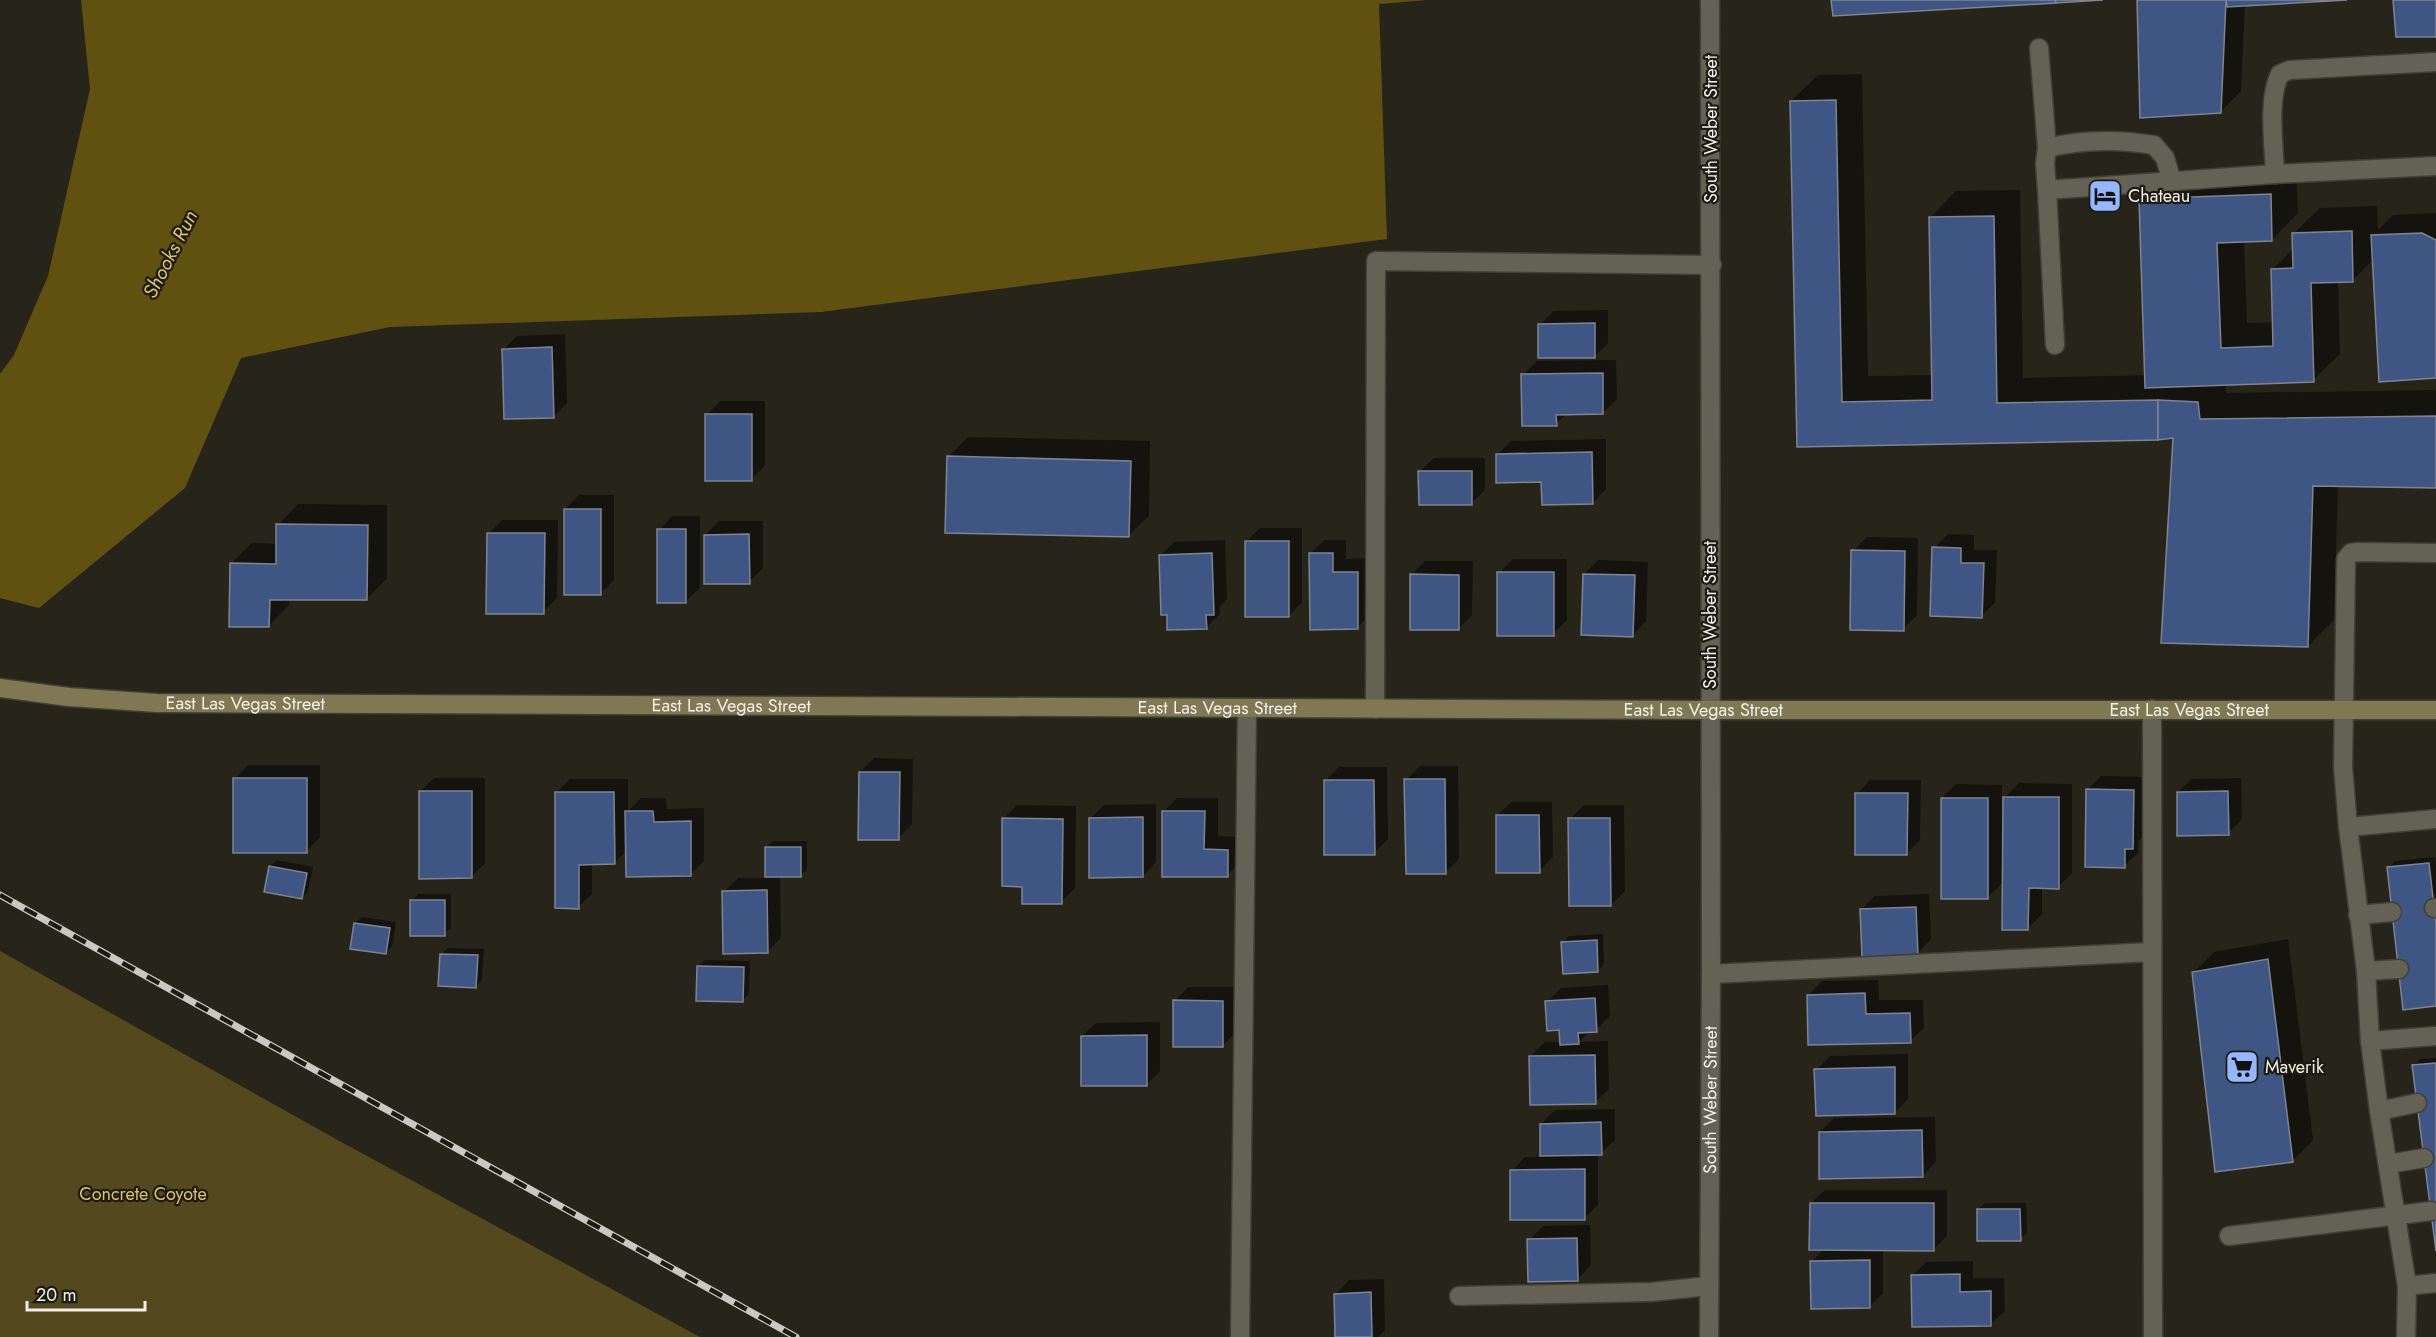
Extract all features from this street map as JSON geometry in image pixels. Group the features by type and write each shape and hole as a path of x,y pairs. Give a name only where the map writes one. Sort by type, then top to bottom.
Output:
{"street":[{"name":"South Weber Street","path":"1709,1337 1712,265 1710,0"},
{"path":"2039,48 2047,148 2045,163 2055,345"},
{"path":"2275,174 2274,84 2280,74 2290,70 2436,62"},
{"path":"2047,148 2069,143 2123,140 2154,145 2165,158 2172,181"},
{"path":"2047,190 2275,174 2436,166"},
{"path":"1375,709 1376,261 1712,265"},
{"path":"2406,1337 2407,1286 2370,1041 2366,971 2343,767 2346,559 2351,553 2358,552 2436,553"},
{"name":"East Las Vegas Street","path":"0,688 69,697 157,703 1375,709 2436,710"},
{"path":"1240,1337 1247,708"},
{"path":"2152,709 2153,1337"},
{"path":"2348,827 2436,819"},
{"path":"2358,915 2392,912"},
{"path":"1711,974 2152,952"},
{"path":"2366,971 2399,969"},
{"path":"2370,1041 2436,1036"},
{"path":"2379,1111 2417,1103"},
{"path":"2388,1164 2424,1158"},
{"path":"2229,1236 2431,1211"},
{"path":"2407,1286 2436,1282"},
{"path":"1459,1296 1651,1292 1709,1286"}],"green space":[{"name":"Concrete Coyote","path":"0,951 334,1138 700,1337 0,1337"}],"shaded area":[{"path":"81,0 1427,0 1379,4 1387,239 821,312 390,327 241,358 185,488 39,608 0,598 0,374 14,355 48,276 90,89"}],"building":[{"path":"1831,0 2055,0 2056,3 1833,16"},
{"path":"2055,0 2103,0 2056,3"},
{"path":"2137,0 2226,0 2221,113 2140,118"},
{"path":"2226,0 2347,0 2227,7"},
{"path":"2393,0 2436,0 2436,37 2396,37"},
{"path":"1836,100 1842,402 1932,400 1929,217 1994,216 1997,403 2158,400 2158,440 1797,447 1790,101"},
{"path":"2271,194 2272,241 2217,243 2221,348 2273,346 2271,269 2293,268 2292,233 2352,231 2353,282 2311,283 2314,382 2145,388 2139,199"},
{"path":"2422,233 2436,240 2436,378 2379,382 2371,235"},
{"path":"1595,323 1595,358 1538,358 1538,324"},
{"path":"552,347 554,418 504,419 502,349"},
{"path":"1603,373 1603,414 1556,415 1557,426 1522,426 1521,374"},
{"path":"2158,400 2198,402 2200,419 2436,416 2436,488 2313,486 2308,647 2161,643 2173,438 2158,440"},
{"path":"705,414 752,414 752,481 705,481"},
{"path":"1592,452 1593,504 1542,505 1541,482 1496,483 1496,454"},
{"path":"947,456 1131,461 1129,537 945,533"},
{"path":"1418,471 1472,471 1472,505 1419,505"},
{"path":"564,509 601,509 601,595 564,595"},
{"path":"276,524 368,525 367,600 270,600 269,627 229,627 230,563 276,564"},
{"path":"657,529 686,529 686,603 657,603"},
{"path":"487,533 545,533 544,614 486,614"},
{"path":"749,534 750,584 704,584 704,535"},
{"path":"1245,541 1289,541 1289,617 1245,617"},
{"path":"1932,547 1961,548 1961,563 1984,563 1982,618 1930,616"},
{"path":"1851,550 1905,551 1904,631 1850,630"},
{"path":"1212,553 1214,615 1206,615 1207,629 1167,630 1167,615 1161,615 1159,555"},
{"path":"1309,553 1333,553 1333,572 1358,572 1358,629 1310,630"},
{"path":"1497,572 1554,572 1554,636 1497,636"},
{"path":"1410,574 1459,575 1459,630 1410,630"},
{"path":"1583,574 1635,575 1633,637 1581,635"},
{"path":"859,772 900,772 899,840 858,840"},
{"path":"233,778 307,778 307,853 233,853"},
{"path":"1404,779 1445,779 1446,874 1406,874"},
{"path":"1324,780 1374,780 1375,855 1324,855"},
{"path":"2086,789 2134,790 2133,849 2125,849 2125,868 2085,867"},
{"path":"419,791 472,791 472,878 419,879"},
{"path":"2228,791 2229,835 2177,836 2177,792"},
{"path":"555,792 614,792 615,864 579,865 579,909 555,908"},
{"path":"1855,793 1908,793 1907,855 1855,855"},
{"path":"2003,797 2059,797 2059,889 2029,888 2028,930 2002,930"},
{"path":"1941,798 1988,798 1988,899 1941,899"},
{"path":"625,811 653,811 654,822 691,821 691,876 626,877"},
{"path":"1162,811 1205,811 1204,849 1228,850 1228,877 1162,877"},
{"path":"1496,815 1539,815 1540,873 1496,873"},
{"path":"1143,817 1143,877 1089,878 1089,818"},
{"path":"1002,818 1063,819 1062,904 1022,904 1022,887 1002,886"},
{"path":"1568,818 1610,818 1611,906 1569,906"},
{"path":"765,847 801,847 801,877 765,877"},
{"path":"2429,863 2436,924 2436,1006 2403,1010 2387,867"},
{"path":"269,866 307,873 302,899 264,892"},
{"path":"767,890 768,953 723,954 722,891"},
{"path":"410,900 445,900 445,936 410,936"},
{"path":"1916,907 1918,955 1862,957 1860,909"},
{"path":"354,923 390,928 386,954 350,949"},
{"path":"1597,940 1598,972 1563,974 1561,942"},
{"path":"440,954 478,955 476,988 438,986"},
{"name":"Maverik","path":"2268,959 2293,1162 2215,1172 2192,972"},
{"path":"697,966 744,967 743,1002 696,1001"},
{"path":"1865,993 1866,1014 1910,1013 1911,1043 1808,1045 1807,995"},
{"path":"1595,998 1597,1032 1578,1033 1579,1044 1560,1045 1559,1030 1547,1031 1545,1001"},
{"path":"1173,1000 1223,1001 1223,1047 1173,1047"},
{"path":"1147,1035 1147,1086 1081,1086 1081,1036"},
{"path":"1595,1055 1596,1104 1530,1105 1529,1056"},
{"path":"2436,1063 2436,1251 2412,1065"},
{"path":"1895,1067 1895,1114 1816,1116 1814,1069"},
{"path":"1601,1122 1602,1155 1540,1156 1540,1124"},
{"path":"1922,1130 1923,1177 1819,1179 1819,1132"},
{"path":"1585,1169 1585,1220 1510,1220 1510,1170"},
{"path":"1810,1203 1934,1203 1934,1251 1809,1250"},
{"path":"1977,1209 2020,1209 2021,1241 1977,1241"},
{"path":"1577,1238 1578,1281 1528,1282 1527,1239"},
{"path":"1870,1260 1870,1308 1811,1309 1810,1261"},
{"path":"1960,1274 1960,1292 1991,1291 1991,1326 1912,1327 1911,1275"},
{"path":"1371,1292 1372,1337 1335,1337 1334,1294"}],"waterway":[{"name":"Shooks Run","path":"0,469 158,322 217,205 147,0"}],"railway":[{"path":"0,895 796,1337"}],"place":[{"name":"Chateau","path":"2105,196"},
{"name":"Maverik","path":"2242,1067"}]}
